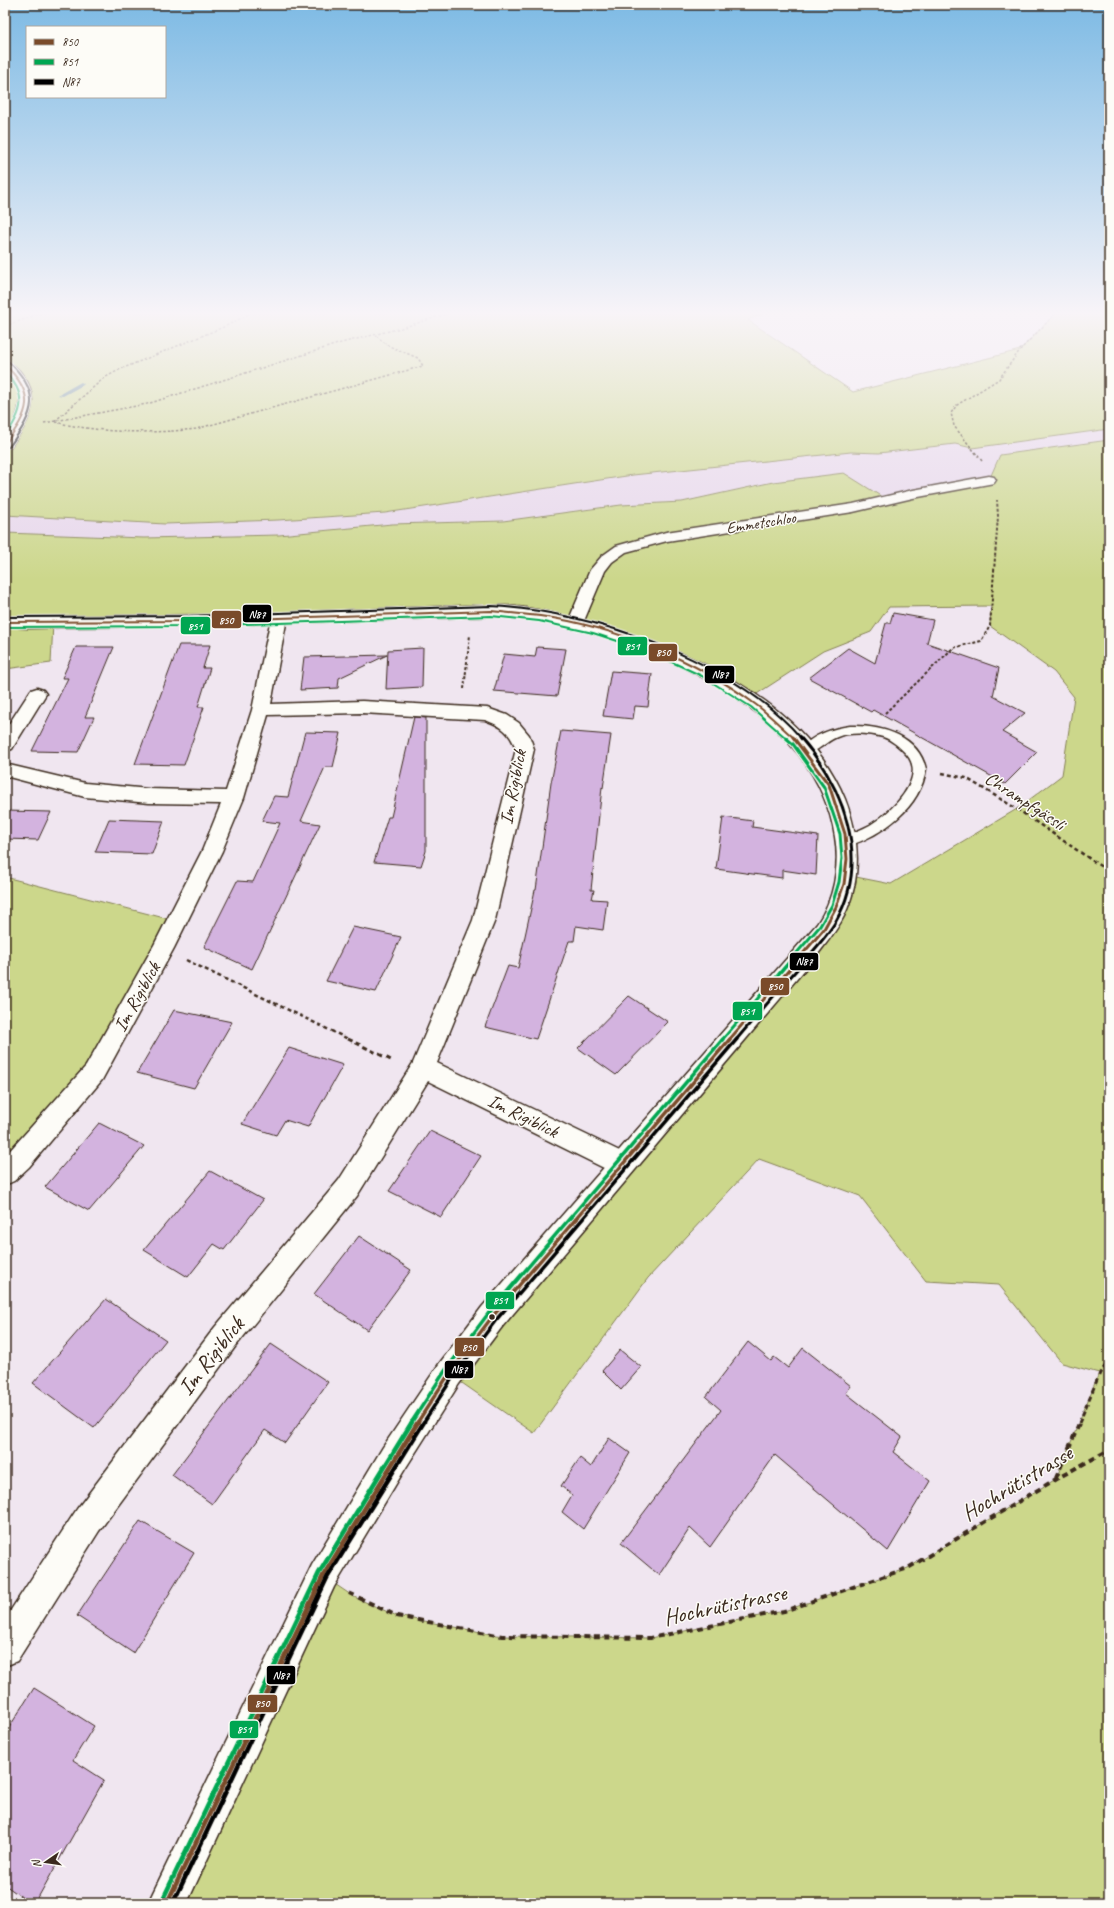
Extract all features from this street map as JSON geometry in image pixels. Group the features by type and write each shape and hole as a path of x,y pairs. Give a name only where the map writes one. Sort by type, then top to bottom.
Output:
{"street":[{"path":"5,444 20,426 26,412 27,402"},
{"name":"Emmetschloo","path":"575,624 598,570 607,559 622,549 666,537 852,508 913,494 989,480"},
{"path":"5,622 29,623 280,618 473,611 500,611 545,616 638,642 709,675 749,699 780,723 807,750 828,784 838,805 847,842 848,860 846,875 836,911 815,942 725,1049 492,1318 449,1374 394,1458 323,1576 167,1903"},
{"name":"Im Rigiblick","path":"5,1172 20,1159 94,1073 163,948 212,851 234,798 261,710 280,618"},
{"path":"5,745 37,694"},
{"name":"Im Rigiblick","path":"5,1649 88,1520 225,1337 348,1188 423,1068 484,920 525,749 520,736 512,727 501,719 487,714 461,712 362,707 261,710"},
{"path":"5,770 85,790 149,796 234,798"},
{"name":"Im Rigiblick","path":"423,1068 623,1165"}],"lane":[{"path":"807,750 816,743 839,732 855,730 888,734 904,744 914,756 920,768 917,782 906,802 876,828 847,842"}],"path":[{"path":"54,421 76,402"},
{"path":"54,421 154,402"},
{"path":"54,421 72,427 158,432 185,431 208,427 296,402"},
{"path":"872,732 881,716 934,664 952,648 981,641 990,626 999,507 985,464 952,422 951,413 957,405 962,402"},
{"path":"461,712 473,611"},
{"name":"Chrampfgässli","path":"920,768 966,778 1017,809 1109,872"},
{"path":"163,948 399,1064 423,1068"},
{"path":"1056,1479 1100,1373 1109,1361"},
{"name":"Hochrütistrasse","path":"323,1576 354,1597 397,1616 502,1636 650,1638 784,1611 908,1568 1056,1479 1109,1450"}],"shaded area":[{"path":"1109,429 1109,440 1000,455 989,480 886,500 773,482 682,502 621,505 503,521 392,524 279,535 144,538 5,533 5,515 165,524 278,520 385,513 633,475 851,452 879,453 955,444 972,448"}],"green space":[{"path":"5,402 1109,402 1109,429 972,448 955,444 879,453 851,452 633,475 385,513 278,520 165,524 5,515"},
{"path":"1109,440 1109,1903 167,1903 323,1576 354,1597 397,1616 502,1636 650,1638 784,1611 908,1568 1056,1479 1099,1373 1062,1363 999,1285 926,1281 860,1196 759,1159 648,1278 534,1433 449,1374 810,948 846,875 891,884 1017,809 1062,775 1074,697 1054,672 990,626 991,606 889,607 871,632 823,651 749,699 709,675 575,624 473,611 53,623 51,663 5,669 5,533 144,538 279,535 392,524 503,521 621,505 682,502 773,482 844,473 887,500 989,480 1000,455"},
{"path":"5,877 176,921 94,1073 5,1173"}],"building":[{"path":"893,613 933,620 927,643 999,668 993,696 1025,713 1002,732 1037,752 1005,784 873,710 871,712 809,678 848,648 875,663 886,623 890,623"},
{"path":"179,645 210,645 203,668 210,668 198,707 204,707 184,765 135,764"},
{"path":"76,647 114,647 85,717 94,717 78,752 32,751 68,678 62,678"},
{"path":"537,647 566,649 557,696 494,691 504,654 535,657"},
{"path":"423,648 422,687 386,689 388,650"},
{"path":"387,655 339,678 338,688 300,690 304,657"},
{"path":"611,671 652,674 648,707 635,706 633,719 603,716"},
{"path":"414,717 426,718 426,851 421,866 374,862 388,817 391,817"},
{"path":"561,731 611,735 603,788 602,787 591,890 594,890 592,899 607,900 603,930 576,926 574,941 569,941 536,1039 485,1027 508,966 518,968 536,890 551,783"},
{"path":"305,732 341,733 333,767 325,767 301,821 320,824 252,969 204,947 237,881 253,882 280,823 262,821 274,796 288,797"},
{"path":"5,811 51,812 38,840 5,839"},
{"path":"723,817 753,821 752,827 818,836 816,875 782,870 782,878 716,869"},
{"path":"109,819 164,821 152,854 95,852"},
{"path":"353,927 401,937 376,992 326,981"},
{"path":"629,996 668,1022 616,1075 578,1048"},
{"path":"174,1010 232,1022 194,1088 137,1073"},
{"path":"289,1048 343,1065 308,1127 285,1120 276,1135 242,1124"},
{"path":"99,1123 144,1146 89,1211 45,1187"},
{"path":"430,1131 481,1156 441,1217 389,1191"},
{"path":"210,1171 263,1200 224,1250 214,1244 188,1277 144,1250"},
{"path":"359,1236 411,1270 367,1330 314,1294"},
{"path":"106,1299 166,1340 94,1428 33,1383"},
{"path":"748,1342 771,1361 774,1357 788,1368 803,1348 851,1386 846,1393 902,1437 893,1452 930,1481 888,1551 775,1455 710,1547 690,1528 659,1575 621,1543 721,1410 706,1397"},
{"path":"271,1344 328,1382 285,1443 265,1430 212,1504 172,1475"},
{"path":"620,1350 641,1367 621,1390 602,1371"},
{"path":"609,1438 630,1453 583,1529 562,1512 572,1495 561,1486 580,1458 591,1467"},
{"path":"140,1521 194,1553 133,1653 77,1616"},
{"path":"34,1688 94,1726 73,1760 104,1780 35,1903 30,1903 5,1885 5,1734"}],"transit line":[{"name":"851","path":"5,436 16,420 21,402"},
{"name":"850","path":"5,444 20,423 26,402"},
{"name":"N87","path":"9,447 25,424 31,402"},
{"name":"N87","path":"5,617 188,616 491,606 534,610 576,618 643,639 682,655 721,675 757,698 790,726 818,757 838,793 850,834 852,847 851,873 846,898 842,910 829,932 496,1320 453,1377 398,1461 327,1578 173,1903"},
{"name":"850","path":"5,622 188,621 491,611 541,616 595,628 651,647 706,672 756,704 798,742 829,785 845,834 847,859 844,884 841,896 831,919 824,929 492,1317 449,1374 394,1458 323,1576 167,1903"},
{"name":"851","path":"5,627 188,626 491,616 539,621 593,633 648,651 702,676 751,707 793,744 824,787 840,834 842,858 839,882 832,905 820,926 488,1314 445,1371 390,1455 319,1573 162,1901"}]}
